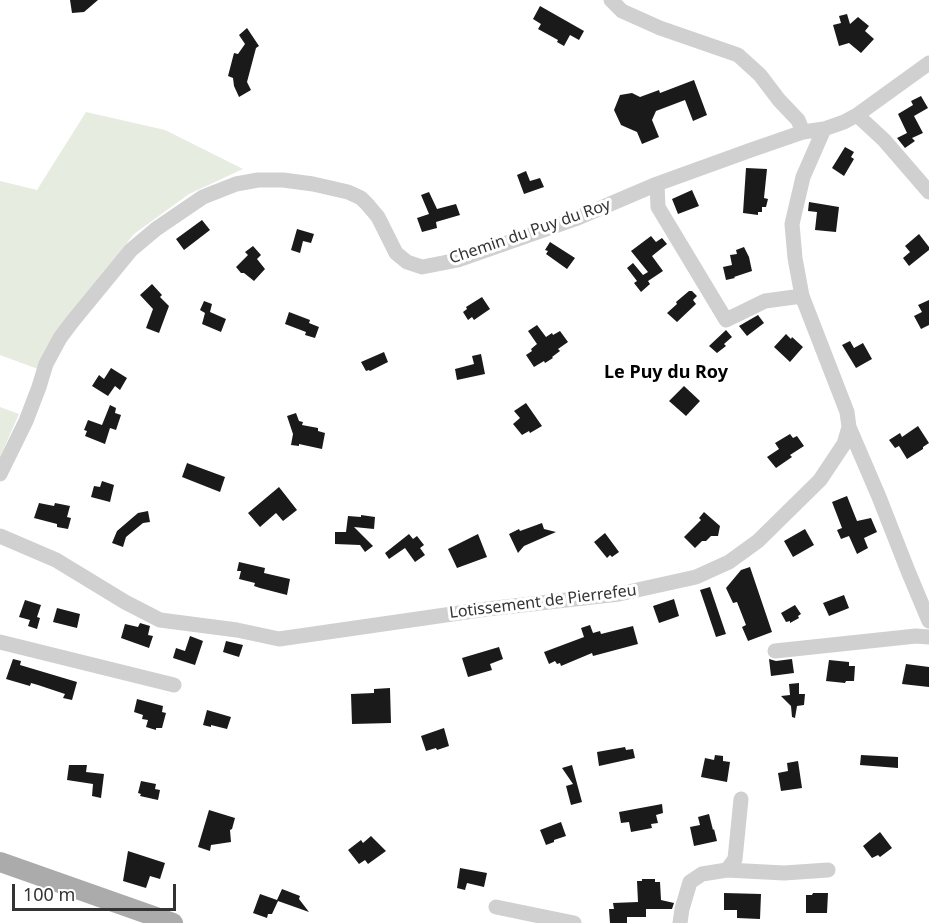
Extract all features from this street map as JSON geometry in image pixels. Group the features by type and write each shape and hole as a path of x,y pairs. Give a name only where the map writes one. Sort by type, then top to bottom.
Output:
{"main road":[{"path":"0,862 173,923"}],"street":[{"path":"611,0 622,11 660,28 738,55 760,75 798,120 803,132"},
{"name":"Chemin du Puy du Roy","path":"0,474 26,421 46,364 60,338 130,250 156,229 203,198 236,184 258,180 283,180 313,184 348,192 368,204 378,217 396,253 407,262 422,267 458,260 575,219 657,184 803,132 824,129 857,116 929,63"},
{"path":"857,116 884,140 929,192"},
{"path":"824,129 803,177 792,224 802,296 847,412 849,427 929,621"},
{"path":"657,184 658,207 726,320 765,301 802,296"},
{"name":"Lotissement de Pierrefeu","path":"0,536 56,560 125,602 160,620 237,630 279,639 350,627 619,594 696,577 729,562 758,542 787,514 820,480 844,444 849,427"},
{"path":"775,651 916,636 929,638"},
{"path":"0,642 174,686"},
{"path":"727,870 735,859 741,799"},
{"path":"680,923 690,882 702,874 727,870 784,873 828,870"},
{"path":"496,907 574,923"}],"shaded area":[{"path":"86,112 165,130 243,169 189,194 134,234 55,334 38,369 0,355 0,181 37,190"},
{"path":"0,407 19,414 0,457"}],"building":[{"path":"70,0 98,0 84,12 72,13"},
{"path":"540,6 584,31 579,40 570,35 564,46 538,29 541,24 533,19"},
{"path":"847,14 850,24 858,17 869,26 865,31 874,39 861,53 849,43 839,46 833,25 841,23 839,16"},
{"path":"247,28 259,46 256,48 247,82 251,90 239,97 233,78 228,76 234,53 238,54 245,44 239,35"},
{"path":"694,80 707,115 693,121 685,100 656,111 652,120 659,137 642,144 637,132 621,125 614,110 620,95 632,93 640,97 659,90 660,93"},
{"path":"921,96 928,108 914,116 923,133 912,138 915,141 905,148 897,138 907,133 898,114 913,105 911,101"},
{"path":"845,147 854,152 851,157 854,159 844,176 832,168"},
{"path":"746,168 767,169 764,198 768,199 766,207 762,207 762,212 758,212 758,215 743,213"},
{"path":"526,171 530,181 540,178 544,187 524,194 517,175"},
{"path":"692,190 699,206 678,214 672,199"},
{"path":"429,192 437,209 456,204 460,215 436,222 437,228 422,232 417,218 429,214 421,195"},
{"path":"809,202 839,207 836,232 815,230 817,212 808,211"},
{"path":"202,220 210,230 184,250 176,239"},
{"path":"297,229 314,234 311,243 303,241 300,253 291,250"},
{"path":"919,234 929,250 909,266 903,258 910,252 905,246"},
{"path":"651,236 656,242 662,238 667,244 652,256 663,271 648,281 650,284 641,292 634,283 637,281 627,268 633,263 643,275 648,272 631,251"},
{"path":"550,242 575,258 567,269 546,254 548,251 545,250"},
{"path":"253,246 261,255 257,259 265,269 254,281 236,267 248,255 245,252"},
{"path":"744,247 752,271 726,280 723,267 732,265 730,255 737,254 736,250"},
{"path":"152,284 169,306 159,333 146,328 153,309 140,295"},
{"path":"689,291 697,296 693,300 696,304 677,322 667,313"},
{"path":"482,297 490,309 474,320 472,317 468,320 463,312 467,309 466,307"},
{"path":"929,300 929,325 921,329 914,316 922,312 918,305"},
{"path":"204,301 212,304 210,312 226,319 221,332 202,324 205,313 200,310"},
{"path":"289,312 310,320 309,323 319,327 315,338 285,324"},
{"path":"758,315 764,323 747,336 739,326"},
{"path":"537,325 546,337 560,331 568,342 558,349 560,351 553,358 534,367 526,355 537,344 528,331"},
{"path":"726,330 732,337 717,353 709,346"},
{"path":"786,334 803,347 790,362 774,347"},
{"path":"850,341 854,348 863,343 872,359 856,368 842,345"},
{"path":"384,352 388,362 366,371 361,362"},
{"path":"481,354 485,374 457,380 455,369 474,364 472,356"},
{"path":"111,368 127,378 120,390 115,386 108,396 92,386 99,375 104,379"},
{"path":"684,386 700,401 686,416 669,401"},
{"path":"526,403 542,426 522,435 513,424 520,418 514,411"},
{"path":"110,405 116,408 115,413 121,415 116,430 110,428 105,444 85,436 87,431 84,430 88,420 102,425"},
{"path":"296,413 299,421 303,422 302,425 318,428 318,431 325,433 322,449 299,444 299,446 291,445 293,434 287,416"},
{"path":"918,426 929,443 907,459 899,446 895,448 889,440 900,433 902,437"},
{"path":"790,434 793,438 797,436 804,446 776,468 767,457 779,449 775,443"},
{"path":"187,463 225,477 220,492 182,477"},
{"path":"102,481 114,485 110,502 91,497 94,486 100,487"},
{"path":"279,487 297,510 283,521 276,513 260,527 248,513"},
{"path":"847,496 857,521 871,518 877,532 864,538 868,548 857,554 849,536 841,539 837,530 842,528 832,502"},
{"path":"39,503 70,506 67,517 71,518 68,529 34,518"},
{"path":"148,511 150,522 143,523 126,537 123,547 112,543 117,531 138,513"},
{"path":"704,512 720,526 718,536 711,536 695,548 684,537 701,520 699,518"},
{"path":"361,515 375,517 374,529 354,527 373,546 365,552 360,545 335,544 335,532 346,532 348,516 361,517"},
{"path":"542,523 544,529 556,532 524,546 518,553 509,534"},
{"path":"805,529 814,545 793,557 784,541"},
{"path":"605,533 619,552 607,558 594,542"},
{"path":"409,534 413,539 417,536 424,545 420,548 425,555 415,562 405,548 389,559 385,553"},
{"path":"478,534 487,557 457,568 448,549"},
{"path":"239,562 265,568 264,573 290,579 287,595 254,586 255,583 239,579 241,571 237,571"},
{"path":"750,567 772,632 748,641 742,627 746,625 737,602 733,603 726,588 741,570"},
{"path":"710,587 726,634 716,637 700,590"},
{"path":"844,595 849,608 829,616 823,603"},
{"path":"674,599 679,616 659,623 653,606"},
{"path":"25,600 41,605 37,617 40,618 37,629 28,626 30,620 19,617"},
{"path":"795,605 801,614 799,618 790,623 790,621 786,622 781,613"},
{"path":"57,608 80,614 77,628 53,622"},
{"path":"140,623 150,626 148,635 153,636 149,648 121,638 125,624 138,627"},
{"path":"590,625 593,633 600,631 601,634 633,626 638,644 593,656 592,653 561,666 555,661 549,664 544,652 584,637 581,628"},
{"path":"190,636 203,641 195,665 173,658 176,648 185,651"},
{"path":"226,641 243,645 239,657 223,652"},
{"path":"499,647 503,659 490,664 492,670 468,677 462,658"},
{"path":"13,659 21,661 20,665 77,682 72,700 63,698 65,694 38,685 31,683 30,686 6,679"},
{"path":"769,659 776,661 792,659 794,673 771,676"},
{"path":"829,660 849,662 849,666 855,666 854,681 845,683 826,681"},
{"path":"906,664 929,667 929,687 902,684"},
{"path":"799,683 799,694 805,694 804,705 797,706 795,718 792,717 791,706 781,696 790,695 789,684"},
{"path":"390,688 391,723 352,724 351,694 374,693 374,689"},
{"path":"137,699 163,706 162,712 166,713 162,728 156,728 156,730 146,727 148,720 142,719 143,715 134,712"},
{"path":"207,710 231,717 227,729 203,725"},
{"path":"444,728 449,746 426,751 421,736"},
{"path":"625,747 626,750 633,749 635,758 599,766 597,752"},
{"path":"715,755 723,756 723,761 730,762 727,782 701,777 705,758 714,760"},
{"path":"861,755 898,757 898,768 860,765"},
{"path":"798,761 802,788 781,791 778,773 788,771 787,763"},
{"path":"69,765 87,765 86,772 104,774 101,798 92,796 93,784 67,780"},
{"path":"572,765 582,802 571,805 566,786 573,784 562,768"},
{"path":"141,781 156,784 155,789 160,790 158,800 140,796 141,794 138,793"},
{"path":"662,804 663,813 656,815 658,823 651,824 652,828 631,832 629,822 621,823 619,812"},
{"path":"209,810 235,818 230,830 231,842 211,845 210,851 198,847"},
{"path":"709,814 717,841 694,846 690,827 700,825 698,817"},
{"path":"561,822 566,836 546,845 540,830"},
{"path":"880,832 892,848 880,857 878,855 872,858 863,846"},
{"path":"371,836 386,851 368,864 365,860 359,864 348,850 361,840 363,843"},
{"path":"128,851 165,863 160,879 150,876 146,888 123,881"},
{"path":"460,868 487,873 484,887 467,883 465,890 457,888"},
{"path":"642,879 655,879 655,882 660,882 661,900 674,903 672,909 646,909 646,917 627,917 627,923 610,923 609,909 614,909 613,903 638,902 637,881 642,881"},
{"path":"282,889 300,896 299,899 309,912 278,901 272,914 268,914 267,918 253,913 260,894 277,900"},
{"path":"724,893 761,894 760,919 737,918 737,910 724,910"},
{"path":"828,893 827,913 806,913 806,895"}],"district":[{"name":"Le Puy du Roy","path":"666,373"}]}
